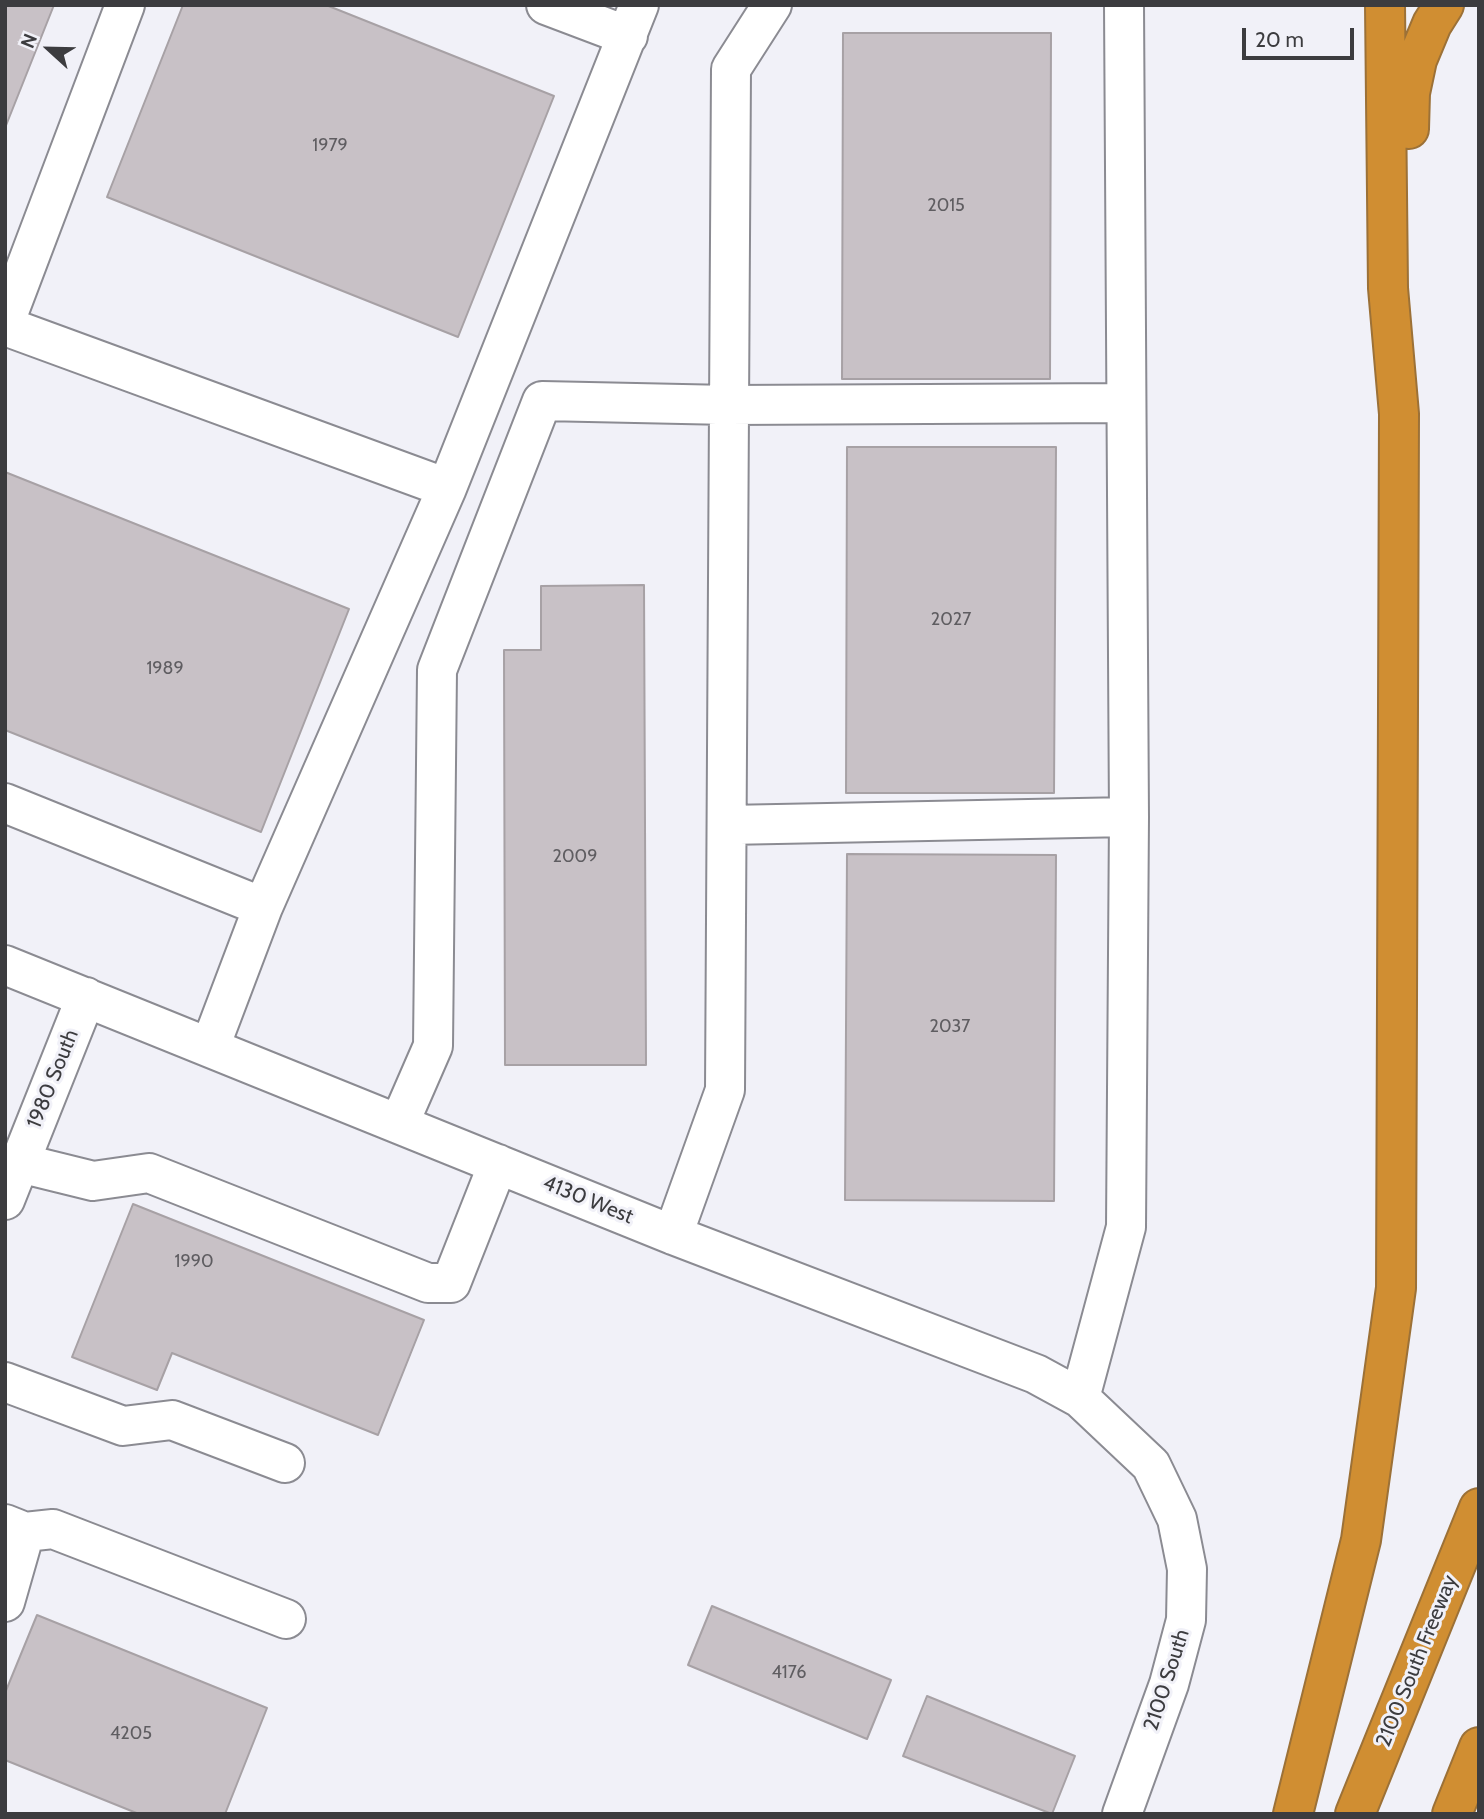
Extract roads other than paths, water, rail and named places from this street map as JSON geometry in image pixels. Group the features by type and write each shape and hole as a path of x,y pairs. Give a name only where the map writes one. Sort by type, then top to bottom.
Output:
{"highway":[{"path":"1385,5 1388,288 1399,414"},
{"path":"1293,1814 1361,1540 1396,1288 1399,414 1408,286 1410,93 1424,40 1444,5"},
{"name":"2100 South Freeway","path":"1355,1814 1479,1508"},
{"path":"1452,1814 1479,1747"}],"street":[{"path":"125,5 5,324 447,488"},
{"path":"210,1047 263,907 447,488 633,20 546,5"},
{"path":"673,1235 725,1090 731,69 772,5"},
{"path":"1080,1398 1126,1227 1129,817 1124,5"},
{"path":"400,1124 433,1046 438,670 542,401 729,405 1125,403"},
{"path":"5,803 263,907"},
{"path":"727,825 1129,817"},
{"name":"4130 West","path":"5,965 673,1235 1036,1374 1080,1398 1151,1465"},
{"name":"1980 South","path":"5,1200 19,1140 86,998"},
{"path":"19,1140 93,1181 149,1173 428,1283 451,1283 498,1164"},
{"path":"5,1382 122,1426 172,1420 285,1463"},
{"name":"2100 South","path":"1122,1814 1169,1684 1186,1620 1186,1569 1177,1519 1151,1465"},
{"path":"5,1602 15,1528 53,1529 286,1619"}]}
